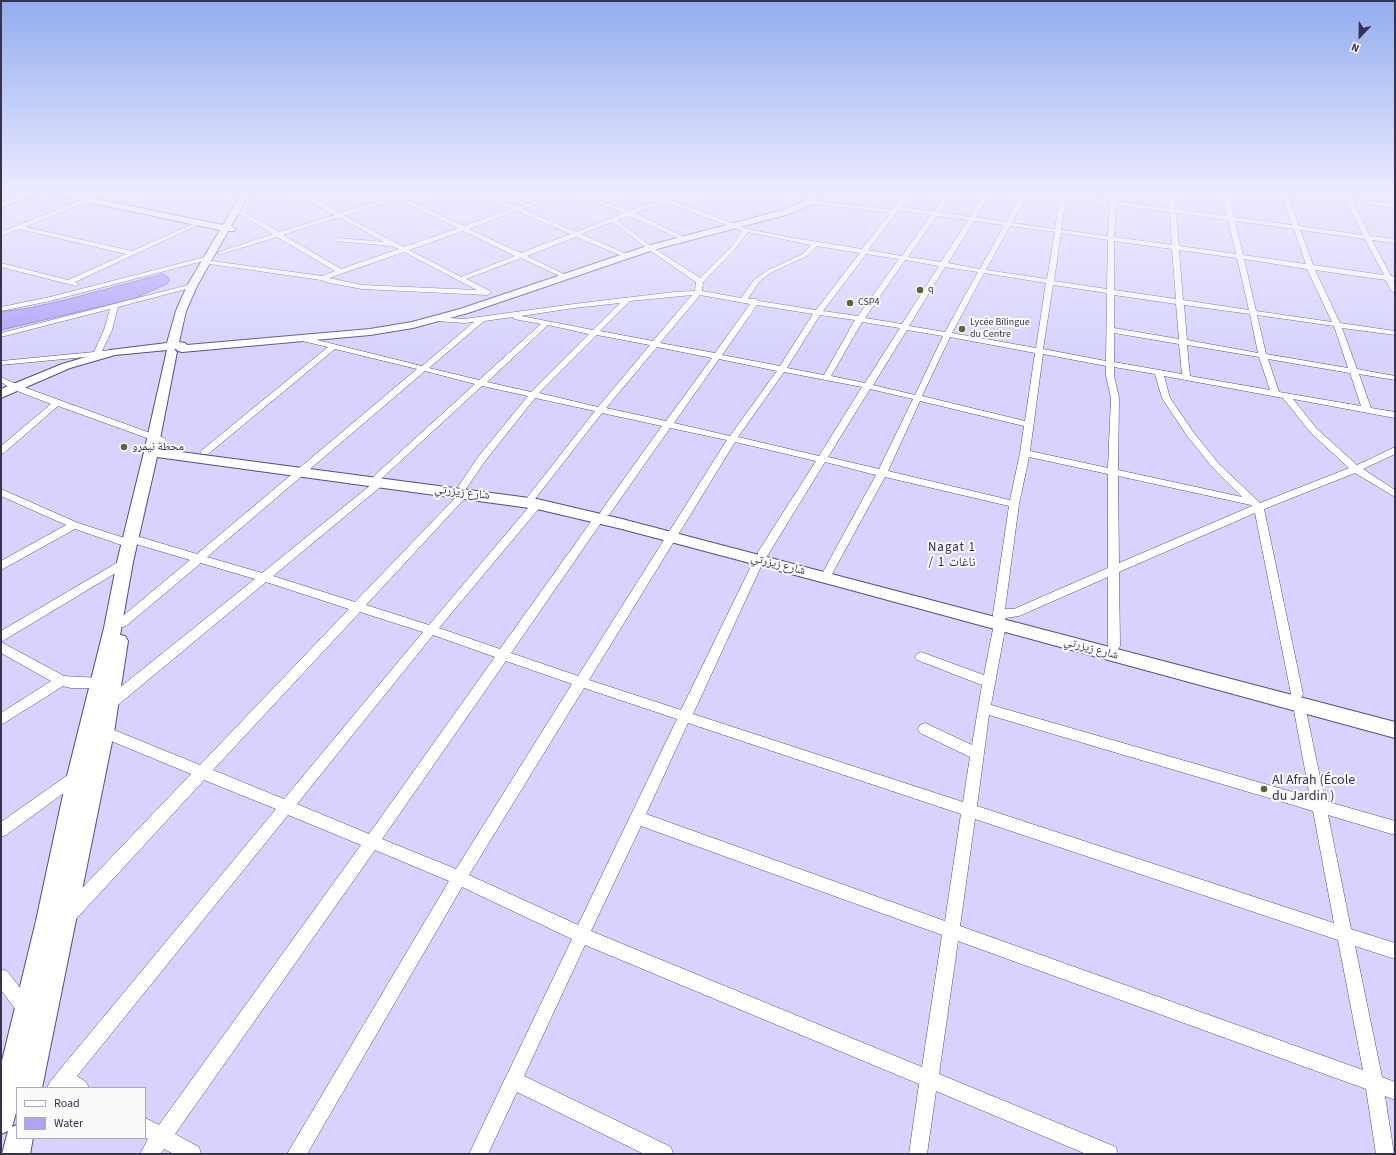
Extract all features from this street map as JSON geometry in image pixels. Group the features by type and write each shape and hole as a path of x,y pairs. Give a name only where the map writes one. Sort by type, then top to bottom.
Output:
{"street":[{"path":"105,247 132,253"},
{"path":"69,282 146,247"},
{"path":"1,1121 47,921 98,683 113,628 179,348 190,305 218,247"},
{"path":"219,253 221,247"},
{"path":"179,348 181,311 192,286 210,261 219,253 239,247"},
{"path":"298,247 341,272"},
{"path":"401,247 461,279 490,297"},
{"path":"323,278 410,247"},
{"path":"504,247 566,277"},
{"path":"461,279 547,247"},
{"path":"605,247 627,256"},
{"path":"1,363 97,353 301,338 394,328 437,319 490,297 566,277 654,247"},
{"path":"76,1087 60,1083 431,630 534,501 600,410 698,293 700,281 734,247"},
{"path":"744,299 756,281 770,271 805,256 813,247"},
{"path":"836,247 1181,303 1395,334"},
{"path":"296,1154 459,878 732,439 782,369 818,312 867,247"},
{"path":"826,378 860,319 911,247"},
{"path":"478,1154 514,1081 581,935 761,557 954,247"},
{"path":"828,572 882,473 916,397 947,335 995,247"},
{"path":"918,1154 970,811 984,708 1000,619 1005,566 1014,504 1025,454 1028,424 1055,247"},
{"path":"1112,247 1110,376 1115,398 1113,472 1114,646"},
{"path":"1186,377 1181,303 1175,247 1391,278"},
{"path":"1238,247 1263,356 1275,393"},
{"path":"1303,247 1310,267 1337,325 1367,410"},
{"path":"1374,247 1391,278 1395,291"},
{"path":"650,248 700,281"},
{"path":"1,309 50,299 87,288 210,261 323,278 330,281 362,287 490,297"},
{"path":"1,265 87,288"},
{"path":"1,274 15,268"},
{"path":"1,335 192,286"},
{"path":"437,319 482,319 674,294 698,293 744,299 860,319 1395,415"},
{"path":"63,921 358,607 463,490 481,459 533,395 627,300"},
{"path":"149,1154 756,301"},
{"path":"97,353 108,330 114,307"},
{"path":"511,315 654,345 718,356 868,386 1028,424"},
{"path":"122,623 482,319"},
{"path":"108,705 265,578 379,480 546,323"},
{"path":"1111,330 1395,378"},
{"path":"301,338 332,347 481,383 669,424 1014,504"},
{"path":"205,452 332,347"},
{"path":"1,394 66,366 114,352"},
{"path":"1159,373 1166,398 1191,435 1216,466 1255,505 1298,699 1315,805 1344,934 1374,1083 1385,1154"},
{"path":"1,379 15,387 57,403 156,446"},
{"path":"1286,395 1293,406 1314,431 1356,469 1395,494"},
{"path":"1,451 57,403"},
{"name":"شارع زيزرتي","path":"156,446 205,452 305,469"},
{"name":"شارع زيزرتي","path":"156,446 379,480 463,490 534,501 602,516 1000,619 1114,646 1298,699 1395,730"},
{"path":"1000,619 1114,570 1255,505 1356,469 1395,450"},
{"path":"1025,454 1113,472 1255,505"},
{"path":"1,492 131,549 200,558 431,630 580,682 1395,951"},
{"path":"1,566 74,525"},
{"path":"29,1087 104,732 122,623 131,549"},
{"path":"1,637 131,549"},
{"name":"شارع زيزرتي","path":"761,557 828,572 1298,699 1395,720"},
{"path":"1,647 61,681 71,683 98,683"},
{"path":"921,657 989,682"},
{"path":"1,720 61,681"},
{"path":"984,708 1395,828"},
{"path":"925,729 977,754"},
{"path":"104,732 459,878 581,935 1109,1154"},
{"path":"1,830 77,776"},
{"path":"638,818 1395,1091"},
{"path":"1,977 26,1009"},
{"path":"514,1081 664,1154"},
{"path":"146,1128 192,1154"},
{"path":"16,1154 19,1139"}],"water":[{"path":"163,274 168,277 169,280 167,284 133,299 1,330 1,312 29,308 65,300"}],"place":[{"name":"q","path":"920,290"},
{"name":"CSP4","path":"850,303"},
{"name":"Lycée Bilingue du Centre","path":"962,329"},
{"name":"محطة نيمرو","path":"124,447"},
{"name":"Al Afrah (École du Jardin )","path":"1264,789"}],"district":[{"name":"Nagat 1 / ناغات 1","path":"952,556"}]}
